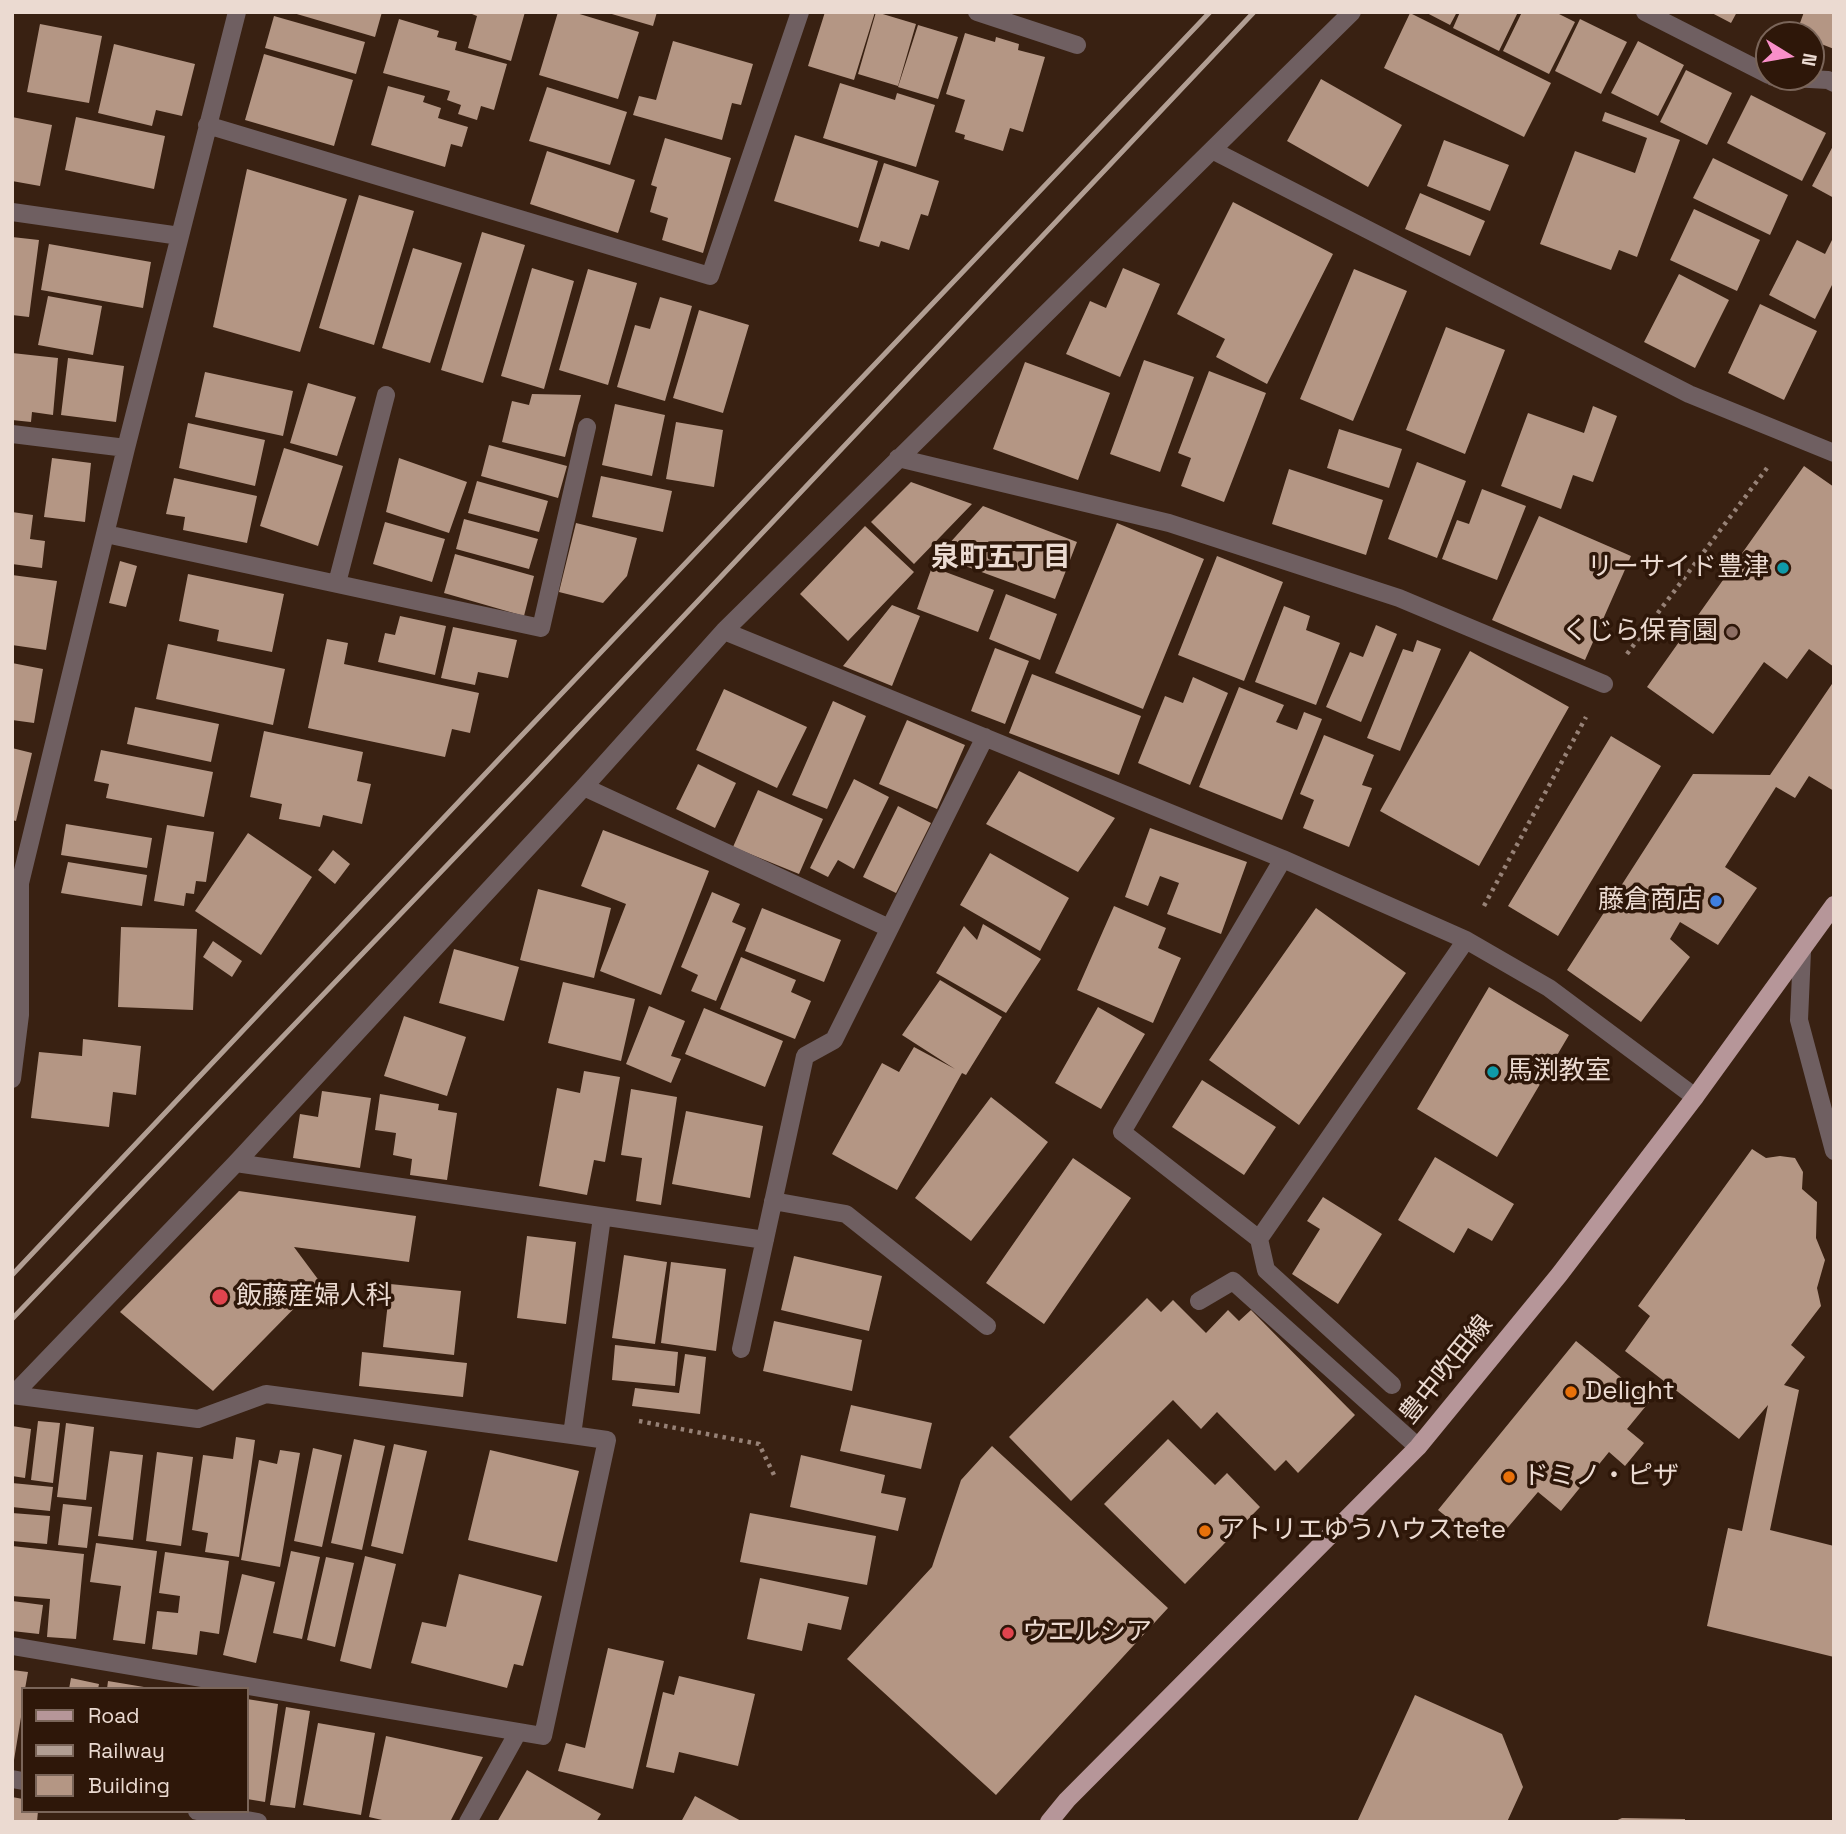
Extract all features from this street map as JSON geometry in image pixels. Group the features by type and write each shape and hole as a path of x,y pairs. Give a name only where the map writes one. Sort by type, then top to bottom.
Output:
{"main road":[{"name":"豊中吹田線","path":"1049,1822 1067,1800 1418,1447 1559,1275 1695,1097 1834,905"}],"street":[{"path":"12,1079 20,1015 15,882 106,534 237,12"},
{"path":"207,125 710,276 800,12"},
{"path":"977,12 1077,45"},
{"path":"13,1395 236,1163 723,631 1352,12"},
{"path":"1645,12 1755,68"},
{"path":"1212,150 1689,394 1834,453"},
{"path":"12,212 180,236"},
{"path":"337,583 386,395"},
{"path":"106,534 541,628 587,427"},
{"path":"12,434 126,448"},
{"path":"898,458 1182,527 1399,598 1604,684"},
{"path":"723,631 1283,859 1466,940 1549,988 1695,1097"},
{"path":"741,1349 805,1056 834,1040 985,737"},
{"path":"583,787 889,928"},
{"path":"1283,859 1122,1132 1259,1239 1266,1270 1392,1385"},
{"path":"1259,1239 1466,940"},
{"path":"1802,951 1799,1020 1834,1151"},
{"path":"236,1163 765,1240"},
{"path":"773,1201 846,1214 987,1326"},
{"path":"572,1434 602,1217"},
{"path":"1199,1301 1233,1281 1418,1447"},
{"path":"12,1646 543,1736 607,1440 266,1394 198,1419 13,1395"},
{"path":"468,1822 518,1732"},
{"path":"208,1813 258,1822"}],"path":[{"path":"607,1440 632,1420 759,1444 774,1475"}],"building":[{"path":"290,12 382,12 375,37"},
{"path":"467,12 525,12 511,61 468,48 477,16"},
{"path":"558,12 573,12 639,32 618,99 539,75"},
{"path":"605,12 657,12 653,26"},
{"path":"825,12 875,12 854,80 808,66"},
{"path":"876,12 916,24 898,86 858,74"},
{"path":"1425,12 1457,12 1450,25"},
{"path":"1460,12 1518,12 1499,51 1453,28"},
{"path":"1522,12 1555,12 1575,22 1549,74 1503,51"},
{"path":"1710,12 1737,12 1731,23"},
{"path":"1804,12 1834,12 1834,49 1825,45 1825,21 1801,21"},
{"path":"1410,13 1551,83 1524,137 1384,68"},
{"path":"274,16 365,42 356,74 265,48"},
{"path":"399,19 439,31 437,37 457,42 455,50 507,64 494,110 481,106 477,120 458,114 461,105 447,100 450,91 383,73"},
{"path":"1580,19 1627,42 1601,94 1555,71"},
{"path":"40,24 102,36 89,103 27,92"},
{"path":"918,25 958,37 938,99 898,87"},
{"path":"965,33 995,42 996,37 1019,44 1018,50 1045,57 1023,132 1010,128 1003,151 964,139 965,135 955,132 965,100 946,94"},
{"path":"673,41 753,64 741,105 732,103 722,140 633,115 639,96 656,100"},
{"path":"1638,41 1684,65 1658,116 1611,93"},
{"path":"114,44 195,64 182,116 156,110 152,126 98,113"},
{"path":"264,54 353,80 334,146 245,120"},
{"path":"1686,70 1732,93 1707,145 1660,122"},
{"path":"1321,79 1402,125 1368,187 1287,141"},
{"path":"840,83 895,100 897,93 935,105 916,167 823,138"},
{"path":"388,86 425,96 423,102 441,108 438,118 468,127 462,147 451,144 445,167 371,145"},
{"path":"547,87 627,112 610,165 529,141"},
{"path":"1751,95 1826,133 1802,181 1727,143"},
{"path":"1605,112 1680,140 1637,257 1619,250 1611,270 1540,244 1575,151 1635,173 1647,138 1602,121"},
{"path":"12,117 52,125 40,186 12,181"},
{"path":"76,117 165,136 154,189 65,170"},
{"path":"795,135 878,161 858,228 774,201"},
{"path":"665,138 731,158 703,253 662,240 668,218 650,212 657,187 651,185"},
{"path":"1444,140 1509,165 1490,211 1427,186"},
{"path":"1834,144 1834,198 1812,186"},
{"path":"547,151 635,180 618,233 530,204"},
{"path":"1713,158 1788,195 1770,235 1693,198"},
{"path":"884,163 939,181 928,216 921,214 909,250 881,241 879,247 859,241"},
{"path":"247,169 347,199 300,352 213,327"},
{"path":"1420,193 1485,221 1470,256 1405,229"},
{"path":"359,195 414,211 374,345 319,328"},
{"path":"1233,202 1333,254 1267,384 1216,357 1225,339 1177,314"},
{"path":"1694,209 1760,240 1737,291 1670,260"},
{"path":"482,232 525,245 483,383 441,370"},
{"path":"1834,236 1834,281 1815,319 1769,295 1797,240 1825,254"},
{"path":"12,237 39,240 29,317 12,315"},
{"path":"49,244 151,262 143,308 41,290"},
{"path":"413,248 462,263 430,363 382,348"},
{"path":"532,268 574,281 544,389 501,376"},
{"path":"1123,268 1160,284 1120,377 1066,354 1090,301 1106,308"},
{"path":"588,269 637,283 608,385 559,370"},
{"path":"1354,269 1407,291 1353,421 1300,399"},
{"path":"1679,274 1729,300 1695,368 1644,342"},
{"path":"48,296 102,306 93,355 38,345"},
{"path":"660,297 692,306 665,401 617,387 635,325 650,329"},
{"path":"1760,304 1817,331 1784,400 1728,373"},
{"path":"699,310 749,325 723,413 673,398"},
{"path":"1446,327 1505,350 1465,454 1406,430"},
{"path":"12,353 58,358 53,415 32,412 31,422 12,420"},
{"path":"68,358 124,366 116,422 61,415"},
{"path":"1144,360 1194,377 1160,472 1110,454"},
{"path":"1025,362 1110,393 1078,480 993,449"},
{"path":"1209,371 1266,393 1224,502 1181,486 1191,458 1178,453"},
{"path":"205,372 293,391 283,436 195,417"},
{"path":"308,383 356,397 337,456 290,443"},
{"path":"532,394 581,395 565,457 502,442 512,401 529,405"},
{"path":"615,404 665,415 652,476 602,465"},
{"path":"1593,406 1617,416 1593,482 1573,475 1561,509 1501,486 1528,413 1584,433"},
{"path":"676,422 723,430 714,487 666,479"},
{"path":"188,423 265,440 255,486 179,468"},
{"path":"1339,429 1402,449 1389,488 1327,468"},
{"path":"489,445 567,466 558,498 481,476"},
{"path":"284,448 343,466 318,546 260,526"},
{"path":"52,458 91,463 85,522 44,517"},
{"path":"399,458 467,482 449,533 386,512"},
{"path":"1417,462 1466,481 1437,558 1388,539"},
{"name":"リーサイド豊津","path":"1804,466 1834,487 1834,667 1809,649 1787,679 1764,662 1713,734 1647,687"},
{"path":"1289,469 1383,500 1366,555 1272,524"},
{"path":"601,476 672,491 663,532 592,517"},
{"path":"174,478 257,496 247,543 183,530 185,517 166,514"},
{"path":"477,481 548,501 539,532 468,513"},
{"path":"911,482 972,504 914,564 871,522"},
{"path":"1482,489 1526,506 1497,580 1442,559 1457,520 1469,524"},
{"path":"983,506 1077,542 1055,599 938,556"},
{"path":"12,512 33,515 30,539 45,541 42,568 12,564"},
{"path":"1539,516 1631,556 1585,660 1492,620"},
{"path":"464,519 538,539 529,569 456,549"},
{"path":"385,522 445,539 432,582 373,564"},
{"path":"576,523 637,538 627,576 603,603 559,592"},
{"path":"1117,523 1204,559 1143,709 1055,673"},
{"path":"865,526 914,572 848,641 800,594"},
{"path":"455,554 534,576 524,616 444,593"},
{"path":"1217,556 1283,582 1244,681 1178,655"},
{"path":"120,561 137,566 126,607 109,603"},
{"path":"932,567 994,590 978,632 917,609"},
{"path":"188,574 284,594 272,652 217,641 219,630 179,621"},
{"path":"12,575 57,581 46,650 12,645"},
{"path":"1006,594 1057,614 1040,660 989,639"},
{"path":"892,605 920,616 892,686 843,666"},
{"path":"1284,606 1310,616 1306,630 1340,643 1316,705 1255,682"},
{"path":"400,616 446,626 435,675 378,662 385,633 395,635"},
{"path":"1376,625 1397,634 1361,722 1326,707 1350,652 1363,657"},
{"path":"453,627 517,640 508,678 478,672 475,685 441,678"},
{"path":"327,639 348,643 344,664 479,693 470,733 452,729 445,757 308,728"},
{"path":"1417,640 1441,649 1400,751 1367,738 1403,649 1413,652"},
{"path":"168,644 285,669 273,725 156,699"},
{"path":"995,648 1029,661 1005,724 971,711"},
{"path":"1470,651 1569,707 1479,866 1380,811"},
{"path":"12,663 43,669 34,723 12,720"},
{"path":"1032,674 1141,716 1119,775 1009,733"},
{"path":"1193,677 1228,693 1190,785 1138,763 1165,696 1183,703"},
{"path":"1834,681 1834,791 1809,776 1795,798 1776,787 1725,867 1757,888 1718,945 1680,922 1670,939 1690,957 1641,1022 1567,970 1693,774 1770,775"},
{"path":"1239,687 1284,705 1276,722 1297,730 1304,712 1322,719 1282,820 1199,787"},
{"path":"724,689 807,727 777,788 696,750"},
{"path":"833,701 866,716 827,809 792,795"},
{"path":"135,707 219,724 211,762 127,744"},
{"path":"907,720 965,745 937,809 879,784"},
{"path":"264,731 363,752 357,781 371,784 362,824 323,815 320,827 279,819 282,804 250,797"},
{"path":"1324,735 1374,755 1362,785 1372,788 1349,847 1303,828 1314,800 1300,794"},
{"path":"1611,736 1661,766 1558,936 1508,906"},
{"path":"12,748 32,753 16,821 12,820"},
{"path":"101,750 213,772 204,817 106,798 109,784 94,781"},
{"path":"698,764 736,783 715,828 676,809"},
{"path":"1019,771 1115,818 1078,872 986,824"},
{"path":"854,779 889,797 854,869 838,860 828,877 810,868"},
{"path":"758,790 823,819 799,874 733,847"},
{"path":"898,806 931,823 896,893 863,877"},
{"path":"66,824 152,838 147,868 61,855"},
{"path":"167,825 214,832 206,882 196,881 194,894 186,893 184,906 154,901"},
{"path":"1150,828 1247,862 1221,934 1167,914 1179,883 1160,876 1148,906 1125,897"},
{"path":"603,830 709,871 661,995 600,971 626,904 581,886"},
{"path":"248,833 312,877 261,955 195,911"},
{"path":"333,850 350,864 335,884 318,870"},
{"path":"990,853 1069,898 1040,951 960,905"},
{"path":"68,862 147,875 142,906 61,893"},
{"path":"538,889 611,908 594,978 520,960"},
{"path":"712,892 740,904 732,922 746,928 716,1001 691,991 698,975 681,967"},
{"path":"1114,906 1166,928 1158,948 1181,958 1153,1023 1077,990"},
{"path":"762,908 841,940 824,982 745,951"},
{"path":"1316,908 1406,973 1299,1125 1209,1060"},
{"path":"983,924 1041,959 1006,1013 936,973 964,926 977,940"},
{"path":"121,927 197,929 193,1010 118,1007"},
{"path":"213,941 242,961 232,977 203,957"},
{"path":"454,949 519,967 504,1021 439,1003"},
{"path":"741,957 796,980 791,992 811,1001 795,1039 720,1009"},
{"path":"940,980 1002,1017 966,1075 962,1073 897,1190 832,1154 882,1063 899,1072 914,1047 955,1069 902,1035"},
{"path":"563,982 635,999 621,1061 548,1043"},
{"name":"馬渕教室","path":"1489,987 1569,1035 1497,1157 1417,1109"},
{"path":"649,1006 685,1021 671,1056 681,1059 671,1083 626,1064"},
{"path":"1098,1007 1145,1034 1101,1109 1055,1083"},
{"path":"704,1008 783,1041 765,1087 685,1054"},
{"path":"404,1016 466,1037 447,1096 384,1076"},
{"path":"83,1039 141,1046 136,1095 113,1092 109,1127 31,1118 39,1052 82,1056"},
{"path":"584,1071 620,1077 605,1162 594,1160 587,1195 539,1186 557,1088 580,1093"},
{"path":"1202,1080 1276,1127 1244,1175 1172,1127"},
{"path":"631,1089 677,1097 661,1205 636,1201 642,1158 621,1155"},
{"path":"322,1091 371,1098 360,1168 293,1158 300,1114 318,1117"},
{"path":"380,1094 439,1104 438,1110 457,1113 447,1180 410,1175 412,1159 393,1155 396,1133 375,1130"},
{"path":"991,1097 1048,1142 971,1241 915,1198"},
{"path":"686,1111 763,1126 750,1198 672,1184"},
{"path":"1752,1149 1766,1158 1795,1158 1803,1172 1802,1189 1817,1202 1816,1238 1825,1260 1817,1288 1821,1306 1791,1345 1805,1357 1784,1385 1799,1390 1770,1530 1834,1546 1834,1657 1707,1626 1728,1528 1742,1531 1768,1405 1739,1439 1625,1351 1650,1316 1638,1306"},
{"path":"1435,1157 1514,1204 1492,1241 1468,1228 1454,1253 1398,1220"},
{"path":"1073,1158 1131,1198 1044,1324 986,1283"},
{"name":"飯藤産婦人科","path":"239,1191 416,1216 409,1262 294,1247 320,1282 213,1391 120,1312"},
{"path":"1323,1197 1382,1234 1338,1304 1292,1274 1320,1229 1307,1221"},
{"path":"527,1236 576,1242 566,1324 517,1318"},
{"path":"624,1255 667,1262 655,1344 612,1338"},
{"path":"794,1256 882,1276 869,1331 781,1310"},
{"path":"671,1262 726,1269 716,1351 661,1343"},
{"path":"390,1284 461,1291 454,1355 383,1347"},
{"path":"1147,1298 1161,1312 1173,1300 1206,1333 1228,1310 1239,1321 1251,1310 1355,1415 1298,1473 1286,1460 1275,1471 1217,1412 1201,1429 1173,1400 1071,1501 1009,1437"},
{"path":"774,1321 862,1340 852,1391 763,1371"},
{"path":"1576,1341 1650,1401 1627,1429 1644,1443 1625,1466 1609,1452 1561,1511 1538,1492 1504,1532 1492,1522 1477,1541 1438,1510"},
{"path":"615,1345 678,1352 675,1386 612,1380"},
{"path":"362,1352 467,1363 463,1397 359,1386"},
{"path":"685,1354 706,1357 700,1414 632,1406 635,1388 679,1393"},
{"path":"851,1405 932,1423 921,1469 840,1451"},
{"path":"38,1421 60,1423 53,1483 31,1480"},
{"path":"66,1423 94,1427 86,1500 57,1497"},
{"path":"12,1426 31,1429 25,1478 12,1476"},
{"path":"236,1437 255,1440 239,1557 205,1552 208,1533 192,1530 203,1455 233,1459"},
{"path":"354,1439 385,1446 362,1550 331,1543"},
{"path":"1168,1439 1215,1485 1227,1473 1260,1507 1185,1584 1104,1504"},
{"path":"394,1444 427,1451 403,1554 371,1546"},
{"name":"ウエルシア","path":"992,1446 1168,1608 996,1795 847,1659 932,1567 961,1480"},
{"path":"313,1448 342,1455 322,1547 294,1541"},
{"path":"280,1450 300,1453 280,1567 241,1560 259,1460 277,1464"},
{"path":"490,1450 579,1471 557,1562 468,1540"},
{"path":"110,1451 143,1455 133,1540 98,1536"},
{"path":"157,1452 193,1457 181,1546 146,1541"},
{"path":"801,1455 885,1475 881,1493 906,1498 898,1531 790,1507"},
{"path":"12,1483 53,1487 50,1511 12,1507"},
{"path":"63,1504 92,1507 87,1548 58,1545"},
{"path":"12,1513 50,1516 47,1544 12,1541"},
{"path":"750,1513 876,1536 867,1585 740,1562"},
{"path":"96,1543 157,1551 145,1644 113,1640 121,1586 90,1582"},
{"path":"12,1546 84,1554 76,1639 47,1637 50,1599 12,1596"},
{"path":"291,1551 320,1557 302,1639 273,1633"},
{"path":"165,1552 229,1561 219,1634 200,1631 197,1655 152,1649 157,1611 178,1613 180,1596 159,1593"},
{"path":"365,1556 396,1564 371,1669 340,1661"},
{"path":"326,1557 354,1563 335,1647 307,1640"},
{"path":"242,1574 275,1582 256,1663 223,1655"},
{"path":"459,1574 542,1596 523,1666 514,1664 507,1688 411,1663 422,1622 446,1627"},
{"path":"760,1578 849,1597 841,1630 808,1623 802,1651 747,1639"},
{"path":"12,1601 43,1605 39,1634 12,1631"},
{"path":"608,1648 664,1661 633,1789 558,1771 566,1743 585,1748"},
{"path":"12,1670 28,1672 25,1687 21,1687 21,1717 14,1760"},
{"path":"679,1676 755,1694 738,1766 679,1752 674,1773 646,1767 663,1692 674,1695"},
{"path":"71,1678 99,1684 98,1687 69,1687"},
{"path":"108,1681 144,1687 107,1687"},
{"path":"1415,1695 1502,1734 1523,1787 1507,1822 1357,1822"},
{"path":"248,1699 278,1704 265,1802 248,1799"},
{"path":"286,1707 310,1711 295,1808 270,1805"},
{"path":"318,1723 375,1733 361,1815 303,1805"},
{"path":"386,1736 483,1757 450,1822 391,1822 369,1817"},
{"path":"527,1770 601,1814 596,1822 497,1822"},
{"path":"695,1796 743,1822 681,1822"},
{"path":"12,1797 21,1799 21,1813 38,1813 37,1822 12,1822"},
{"path":"1622,1818 1685,1819 1685,1822 1613,1822"}],"railway":[{"path":"12,1275 1210,12"},
{"path":"12,1319 528,781 1254,12"}],"place":[{"name":"リーサイド豊津","path":"1783,568"},
{"name":"くじら保育園","path":"1732,632"},
{"name":"藤倉商店","path":"1716,901"},
{"name":"馬渕教室","path":"1493,1072"},
{"name":"飯藤産婦人科","path":"220,1297"},
{"name":"Delight","path":"1571,1392"},
{"name":"ドミノ・ピザ","path":"1509,1477"},
{"name":"アトリエゆうハウスtete","path":"1205,1531"},
{"name":"ウエルシア","path":"1008,1633"}],"district":[{"name":"泉町五丁目","path":"1001,558"}]}
